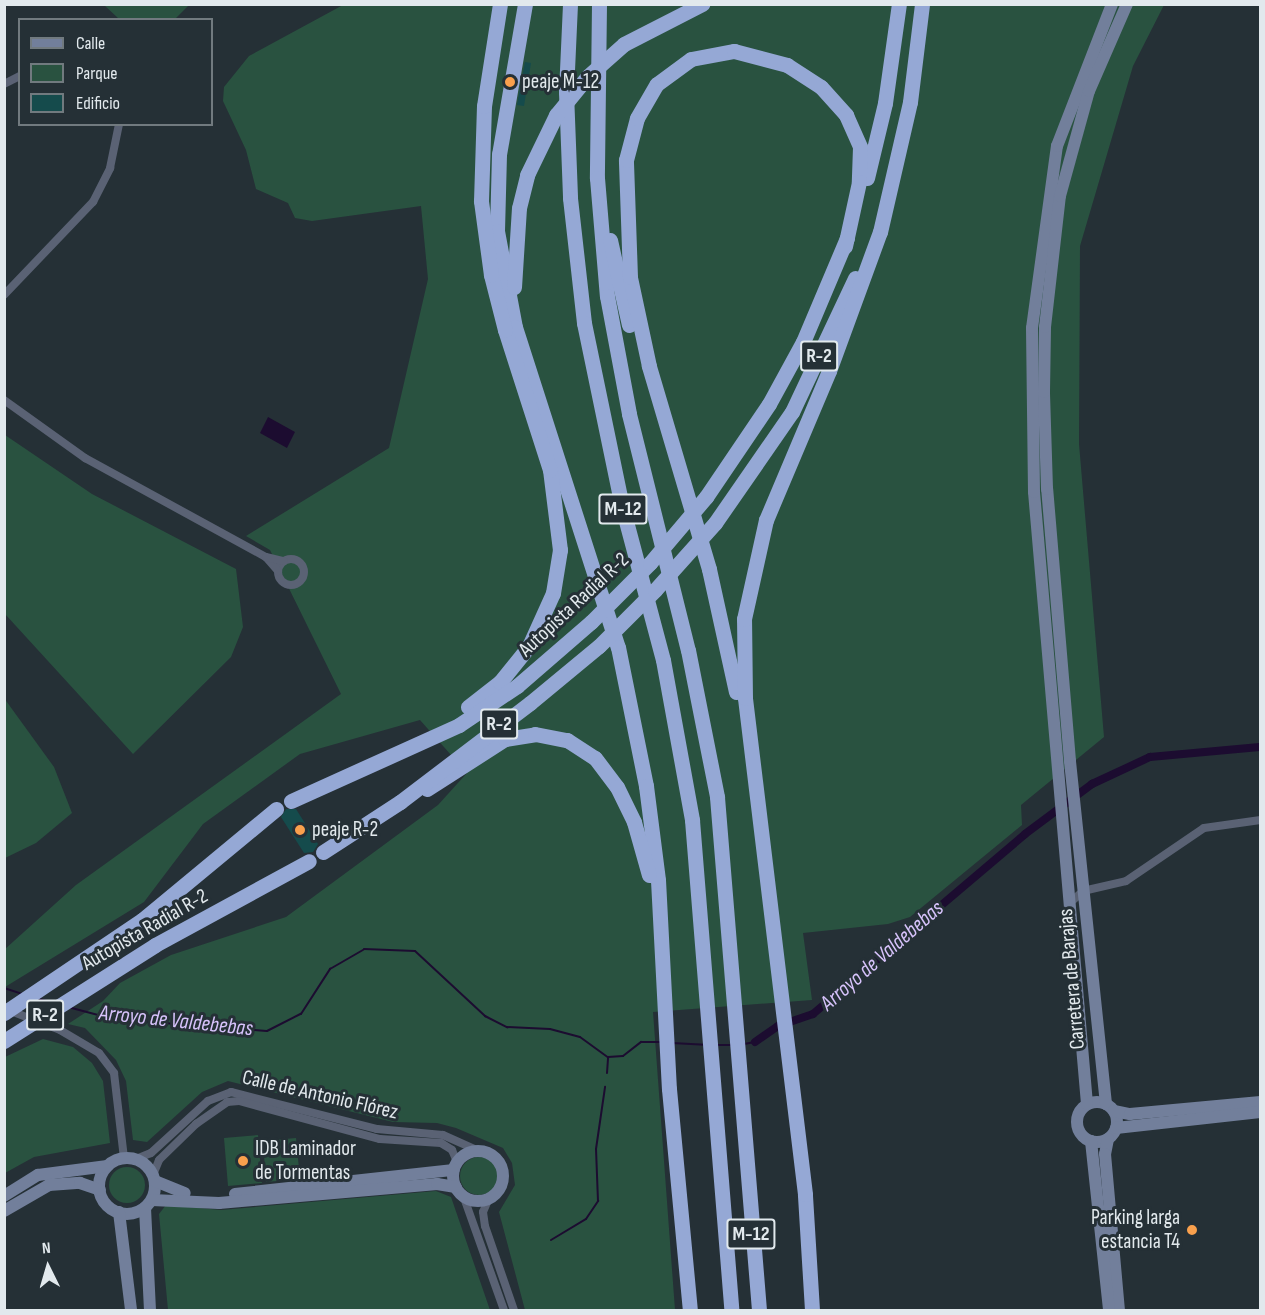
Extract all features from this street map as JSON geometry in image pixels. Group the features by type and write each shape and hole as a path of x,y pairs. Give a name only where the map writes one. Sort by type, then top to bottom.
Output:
{"highway":[{"path":"410,745 478,700 528,646 553,593 560,550 550,470 496,297 480,201 484,105 500,4"},
{"path":"525,4 500,142 496,195 503,273 536,388 600,587 629,696 653,835 669,1089 690,1311"},
{"name":"M-12","path":"570,4 566,92 570,198 584,323 622,506 680,741 692,820 708,1010 717,1160 731,1311"},
{"name":"M-12","path":"600,4 596,85 597,178 607,296 629,414 706,731 725,867 745,1157 759,1311"},
{"path":"536,388 517,310 512,255 527,175 556,115 588,76 624,44 702,4"},
{"name":"R-2","path":"845,246 865,188 885,103 899,4"},
{"name":"R-2","path":"894,174 910,102 922,4"},
{"path":"761,846 724,632 641,334 626,235 629,144 637,118 657,84 691,59 734,51 787,65 821,87 846,115 860,147 859,182 845,246"},
{"path":"596,85 602,176 616,273 685,488"},
{"path":"812,1311 791,1073 761,846 742,671 749,585 769,512 860,294 894,174"},
{"name":"Autopista Radial R-2","path":"323,852 400,802 599,646 714,523 792,412 852,287 894,174"},
{"name":"Autopista Radial R-2","path":"291,801 410,745 459,725 517,686 591,622 706,496 774,394 845,246"},
{"path":"400,802 452,776 481,751 511,737 542,734 583,748 612,778 634,822 661,943"},
{"name":"Autopista Radial R-2","path":"4,1011 72,970 142,920 276,809"},
{"name":"Autopista Radial R-2","path":"4,1041 85,990 309,861"}],"street":[{"name":"Carretera de Barajas","path":"1088,1104 1072,901 1034,492 1032,328 1058,146 1112,4"},
{"name":"Carretera de Barajas","path":"1110,1107 1083,891 1047,489 1045,327 1062,187 1092,82 1127,4"},
{"path":"4,84 18,77"},
{"path":"4,295 93,202 110,168 119,126"},
{"path":"4,400 85,458 266,557 284,561 299,561 304,578 288,585 266,557"},
{"path":"278,571 284,561"},
{"path":"1072,901 1083,891 1126,881 1204,828 1260,820"},
{"path":"4,1011 60,1030 99,1053 114,1073 130,1159 177,1193 219,1195 436,1176 479,1151 492,1155 502,1171 500,1187 489,1198 483,1212 485,1226 514,1311"},
{"name":"Calle de Antonio Flórez","path":"130,1159 152,1153 208,1101 231,1092 377,1129 443,1135 479,1151"},
{"name":"Calle de Antonio Flórez","path":"154,1178 159,1160 196,1124 221,1105 239,1101 380,1139 441,1143 452,1150 456,1166"},
{"path":"1108,1139 1091,1141 1080,1133 1076,1120 1088,1104 1110,1107 1130,1114 1260,1102"},
{"path":"1110,1107 1116,1128"},
{"path":"1119,1311 1105,1154 1108,1139 1116,1128 1260,1112"},
{"path":"1091,1141 1109,1311"},
{"path":"4,1196 38,1174 107,1166 130,1159"},
{"path":"107,1166 100,1190 106,1204 119,1212 148,1204 219,1203 437,1184 459,1191 475,1201 489,1198"},
{"path":"456,1166 459,1191 504,1311"},
{"path":"150,1311 148,1204 154,1178"},
{"path":"4,1211 49,1185 80,1183 100,1190"},
{"path":"119,1212 131,1311"}],"green space":[{"path":"104,5 189,5 176,18 118,18"},
{"path":"343,5 1164,5 1133,66 1080,246 1079,444 1104,737 1021,805 1022,825 910,917 888,924 803,933 812,1000 653,1012 675,1310 525,1310 499,1212 515,1185 512,1163 503,1148 456,1128 437,1123 393,1122 228,1081 202,1092 147,1142 133,1140 126,1081 116,1060 85,1028 68,1024 103,1001 120,983 171,955 286,917 438,805 467,773 420,720 300,754 203,824 144,902 5,987 4,950 76,885 341,694 270,550 246,536 389,448 428,279 421,206 312,221 295,218 288,203 256,189 246,150 223,101 224,87 249,56"},
{"path":"5,435 92,494 236,569 243,627 231,657 133,754 5,614"},
{"path":"4,698 54,767 72,813 36,843 5,858"},
{"path":"43,1039 73,1047 92,1063 103,1081 110,1143 34,1157 5,1173 5,1057"},
{"name":"IDB Laminador de Tormentas","path":"258,1135 262,1183 228,1186 224,1138"},
{"name":"IDB Laminador de Tormentas","path":"296,1138 300,1179 266,1182 263,1141"},
{"path":"479,1157 493,1162 498,1176 493,1190 479,1195 465,1190 460,1176 465,1162"},
{"path":"127,1167 140,1172 145,1185 140,1198 127,1203 114,1198 109,1185 114,1172"},
{"path":"436,1191 451,1197 490,1310 168,1310 159,1214 166,1205 221,1210"}],"shaded area":[{"path":"268,417 295,432 287,448 260,433"}],"building":[{"path":"525,62 531,63 524,106 517,105"},
{"path":"286,809 296,809 318,844 313,852 304,853 281,817"}],"waterway":[{"name":"Arroyo de Valdebebas","path":"755,1042 778,1026 813,1014 1025,834 1092,784 1150,757 1260,747"},
{"name":"Arroyo de Valdebebas","path":"68,1007 113,1019 267,1031 301,1014 330,969 364,949 415,951 485,1016 507,1027 550,1029 580,1037 608,1057 623,1056 641,1042 660,1042"},
{"name":"Arroyo de Valdebebas","path":"4,988 22,994"},
{"name":"Arroyo de Valdebebas","path":"36,998 54,1003"},
{"name":"Arroyo de Valdebebas","path":"744,1044 755,1042"},
{"name":"Arroyo de Valdebebas","path":"672,1043 705,1045"},
{"name":"Arroyo de Valdebebas","path":"717,1045 732,1045"},
{"path":"607,1073 608,1058"},
{"path":"551,1240 586,1219 598,1201 596,1149 605,1087"}],"place":[{"name":"peaje M-12","path":"510,82"},
{"name":"peaje R-2","path":"300,830"},
{"name":"IDB Laminador de Tormentas","path":"243,1161"},
{"name":"Parking larga estancia T4","path":"1192,1230"}]}
